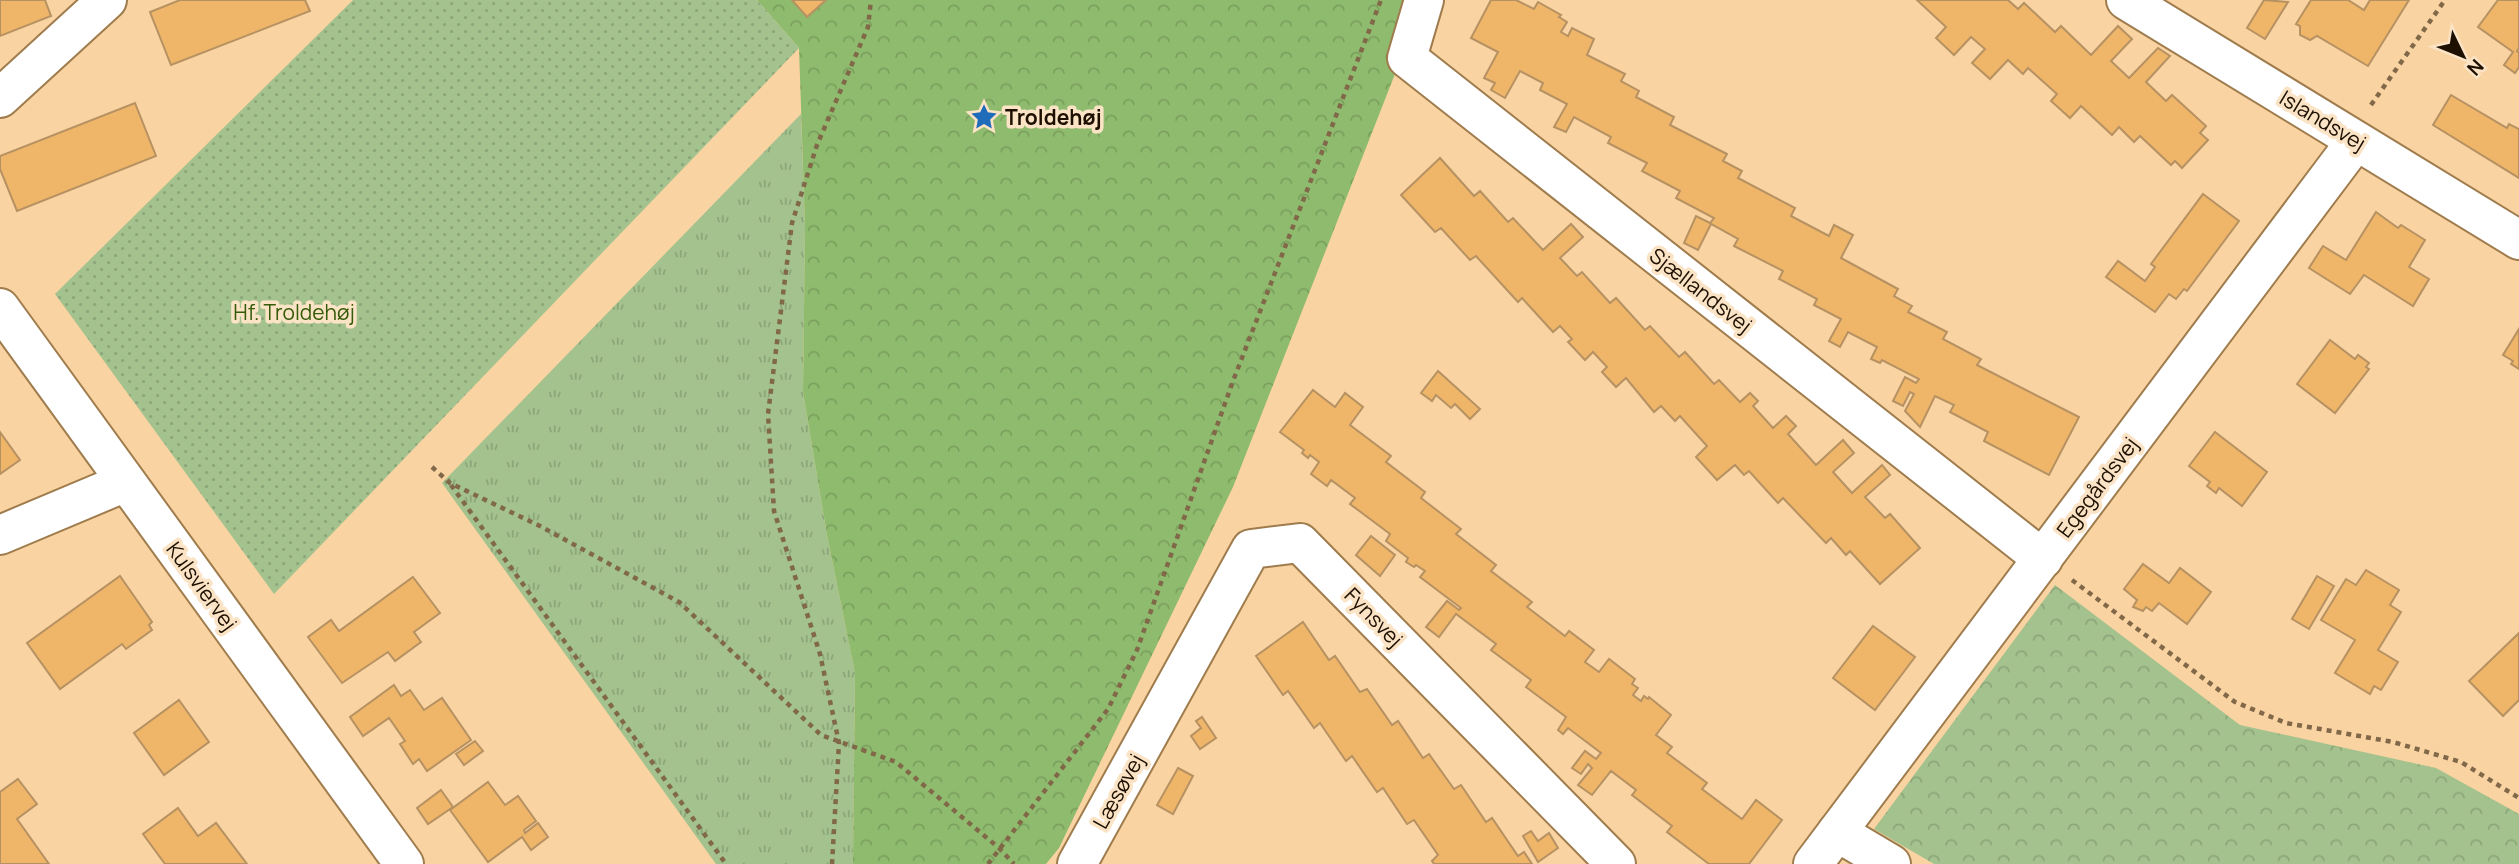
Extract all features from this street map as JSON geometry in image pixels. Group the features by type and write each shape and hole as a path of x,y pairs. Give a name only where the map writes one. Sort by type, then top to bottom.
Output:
{"street":[{"path":"0,98 107,0"},
{"name":"Sjællandsvej","path":"1424,0 1407,58 2043,558"},
{"name":"Islandsvej","path":"2126,0 2519,240"},
{"name":"Egegårdsvej","path":"1813,864 2356,141"},
{"name":"Kulsviervej","path":"0,308 404,864"},
{"path":"0,535 127,482"},
{"name":"Fynsvej","path":"1160,718 1251,549 1300,543 1616,864"},
{"name":"Læsøvej","path":"1077,864 1160,718"},
{"path":"1837,832 1891,864"}],"path":[{"path":"832,864 839,743 820,654 775,511 768,414 792,223 817,145 868,27 871,0"},
{"path":"988,864 1108,709 1137,650 1233,381 1381,0"},
{"path":"2356,141 2362,118 2445,0"},
{"path":"432,467 450,483 726,864"},
{"path":"450,483 540,526 680,602 821,735 895,762 999,848 1014,864"},
{"path":"2043,558 2235,702 2286,723 2393,742 2461,762 2519,798"}],"green space":[{"name":"Hf. Troldehøj","path":"353,0 757,0 799,48 274,594 55,294"},
{"path":"757,0 1424,0 1233,487 1059,848 1046,864 853,864 855,673 827,535 803,392 805,227 799,48"},
{"path":"801,114 805,227 803,392 827,535 855,673 853,864 716,864 442,483"},
{"path":"2055,585 2240,725 2436,768 2519,814 2519,864 1934,864 1874,829"}],"building":[{"path":"0,0 45,0 51,16 0,36"},
{"path":"180,0 305,0 310,11 171,65 150,12"},
{"path":"792,0 826,0 807,17"},
{"path":"1491,0 1516,0 1534,9 1538,2 1561,15 1559,17 1567,22 1561,32 1568,36 1572,28 1594,39 1587,55 1625,74 1621,81 1639,91 1636,97 1674,117 1670,125 1727,154 1723,161 1742,171 1738,178 1795,208 1791,216 1829,236 1834,225 1853,235 1841,258 1898,289 1894,296 1912,306 1908,312 1947,332 1943,339 1981,359 1977,365 2079,417 2049,475 1984,441 1988,432 1950,412 1954,405 1935,396 1920,427 1905,411 1914,394 1910,392 1903,406 1893,401 1905,377 1916,383 1919,379 1882,360 1880,363 1871,359 1877,347 1848,332 1840,347 1829,341 1841,319 1814,305 1817,299 1779,279 1783,271 1734,246 1738,239 1711,224 1698,250 1684,243 1696,216 1710,223 1714,218 1676,198 1680,191 1642,171 1647,163 1608,143 1611,137 1574,117 1566,132 1554,127 1567,104 1540,90 1543,83 1520,71 1505,98 1491,90 1495,83 1484,78 1498,52 1471,38"},
{"path":"1917,0 2008,0 2018,9 2024,3 2055,32 2061,26 2091,55 2118,26 2132,39 2111,61 2129,78 2158,48 2170,56 2146,82 2166,101 2172,95 2206,126 2200,133 2208,140 2182,168 2175,161 2171,165 2140,136 2134,142 2119,127 2112,135 2081,106 2070,118 2051,101 2057,94 2028,68 2023,74 2008,60 1990,79 1972,63 1985,49 1971,37 1954,55 1936,38 1946,27"},
{"path":"2264,0 2288,2 2265,39 2247,28"},
{"path":"2311,0 2348,0 2364,10 2370,0 2409,0 2368,66 2317,36 2310,40 2300,35 2300,26 2296,24"},
{"path":"2498,0 2519,0 2519,67 2515,73 2504,65 2513,52 2478,27"},
{"path":"2451,95 2507,128 2509,124 2519,129 2519,178 2433,125"},
{"path":"135,103 156,156 17,211 0,169 0,156"},
{"path":"1440,158 1474,196 1480,191 1508,222 1513,218 1543,250 1571,224 1583,237 1560,258 1577,276 1582,272 1610,303 1616,298 1645,330 1650,326 1679,357 1685,352 1714,384 1719,380 1740,402 1750,393 1758,401 1753,406 1773,428 1786,416 1796,426 1788,434 1816,465 1843,440 1854,453 1833,472 1852,493 1882,465 1890,475 1865,497 1885,518 1890,514 1920,548 1880,584 1850,551 1846,555 1831,538 1826,543 1783,498 1778,503 1749,471 1744,475 1735,465 1717,480 1696,457 1707,446 1680,416 1675,421 1661,406 1654,412 1626,378 1616,387 1602,372 1607,367 1593,352 1585,360 1568,342 1572,339 1560,326 1553,332 1522,298 1518,302 1476,256 1470,260 1441,228 1435,232 1401,195"},
{"path":"2203,194 2239,221 2187,291 2184,289 2176,299 2169,294 2155,312 2106,277 2118,261 2145,281 2155,267 2151,264"},
{"path":"2376,212 2398,228 2401,225 2425,240 2409,267 2429,279 2413,306 2364,275 2350,294 2309,268 2323,246 2346,260"},
{"path":"2519,329 2519,369 2503,355"},
{"path":"2330,340 2355,359 2358,355 2369,363 2366,367 2369,369 2335,413 2297,384"},
{"path":"1438,371 1480,409 1470,419 1455,404 1451,408 1436,395 1432,401 1421,393"},
{"path":"1313,390 1335,407 1345,393 1363,407 1350,425 1391,456 1386,462 1425,492 1421,498 1461,529 1456,534 1496,565 1491,571 1532,602 1527,607 1565,636 1569,631 1594,650 1585,662 1599,672 1609,659 1635,679 1632,684 1638,688 1633,695 1641,701 1644,696 1648,699 1649,697 1671,715 1656,735 1672,747 1667,753 1707,783 1702,789 1742,819 1756,800 1782,820 1749,864 1709,864 1667,832 1672,826 1632,795 1636,790 1611,771 1592,795 1578,785 1592,768 1588,764 1581,774 1572,768 1585,751 1596,759 1601,753 1568,728 1563,734 1558,730 1566,717 1526,687 1531,680 1491,650 1496,644 1456,614 1439,637 1426,627 1447,601 1459,610 1461,608 1420,577 1425,571 1406,562 1408,558 1386,541 1390,534 1350,504 1355,498 1331,480 1327,486 1311,474 1319,462 1310,455 1308,458 1302,453 1304,450 1280,432"},
{"path":"0,432 20,460 0,474"},
{"path":"2215,432 2267,472 2242,506 2219,488 2216,493 2207,486 2210,482 2189,466"},
{"path":"1371,536 1395,555 1380,576 1356,555"},
{"path":"2143,564 2169,583 2180,568 2211,592 2187,624 2159,603 2152,611 2146,607 2143,611 2133,607 2137,600 2124,589"},
{"path":"2366,570 2399,590 2390,605 2401,612 2378,650 2398,662 2381,690 2374,686 2370,694 2335,673 2355,640 2321,620 2346,579 2356,585"},
{"path":"120,576 152,622 149,625 152,630 126,649 122,644 60,689 27,643"},
{"path":"2317,576 2334,586 2309,629 2292,619"},
{"path":"413,577 440,613 414,632 421,642 395,661 388,652 342,683 308,637 331,620 339,631"},
{"path":"1303,622 1329,660 1335,656 1360,692 1367,689 1392,725 1398,721 1423,758 1429,754 1454,789 1461,785 1486,822 1492,818 1518,856 1524,852 1532,864 1434,864 1432,861 1438,855 1414,820 1407,824 1383,788 1377,792 1352,756 1346,761 1320,723 1314,728 1288,691 1283,695 1256,656"},
{"path":"1873,626 1915,657 1875,710 1833,678"},
{"path":"2519,633 2519,700 2503,716 2469,681"},
{"path":"394,685 401,696 410,690 424,710 442,698 471,740 427,771 419,759 413,764 400,744 405,741 389,718 363,736 350,717"},
{"path":"179,700 209,742 164,775 134,733"},
{"path":"1202,717 1216,738 1200,749 1191,736 1201,728 1196,721"},
{"path":"475,741 483,751 464,765 456,754"},
{"path":"1178,768 1193,776 1173,814 1157,805"},
{"path":"18,779 37,804 17,819 49,864 0,864 0,792"},
{"path":"488,782 505,805 518,796 536,821 524,830 525,833 538,823 548,837 531,850 522,837 488,862 450,810"},
{"path":"441,790 453,807 428,824 417,808"},
{"path":"178,808 198,836 216,823 247,864 165,864 143,834"},
{"path":"1531,831 1538,841 1549,833 1558,848 1538,862 1523,836"}],"place":[{"name":"Troldehøj","path":"984,117"}]}
